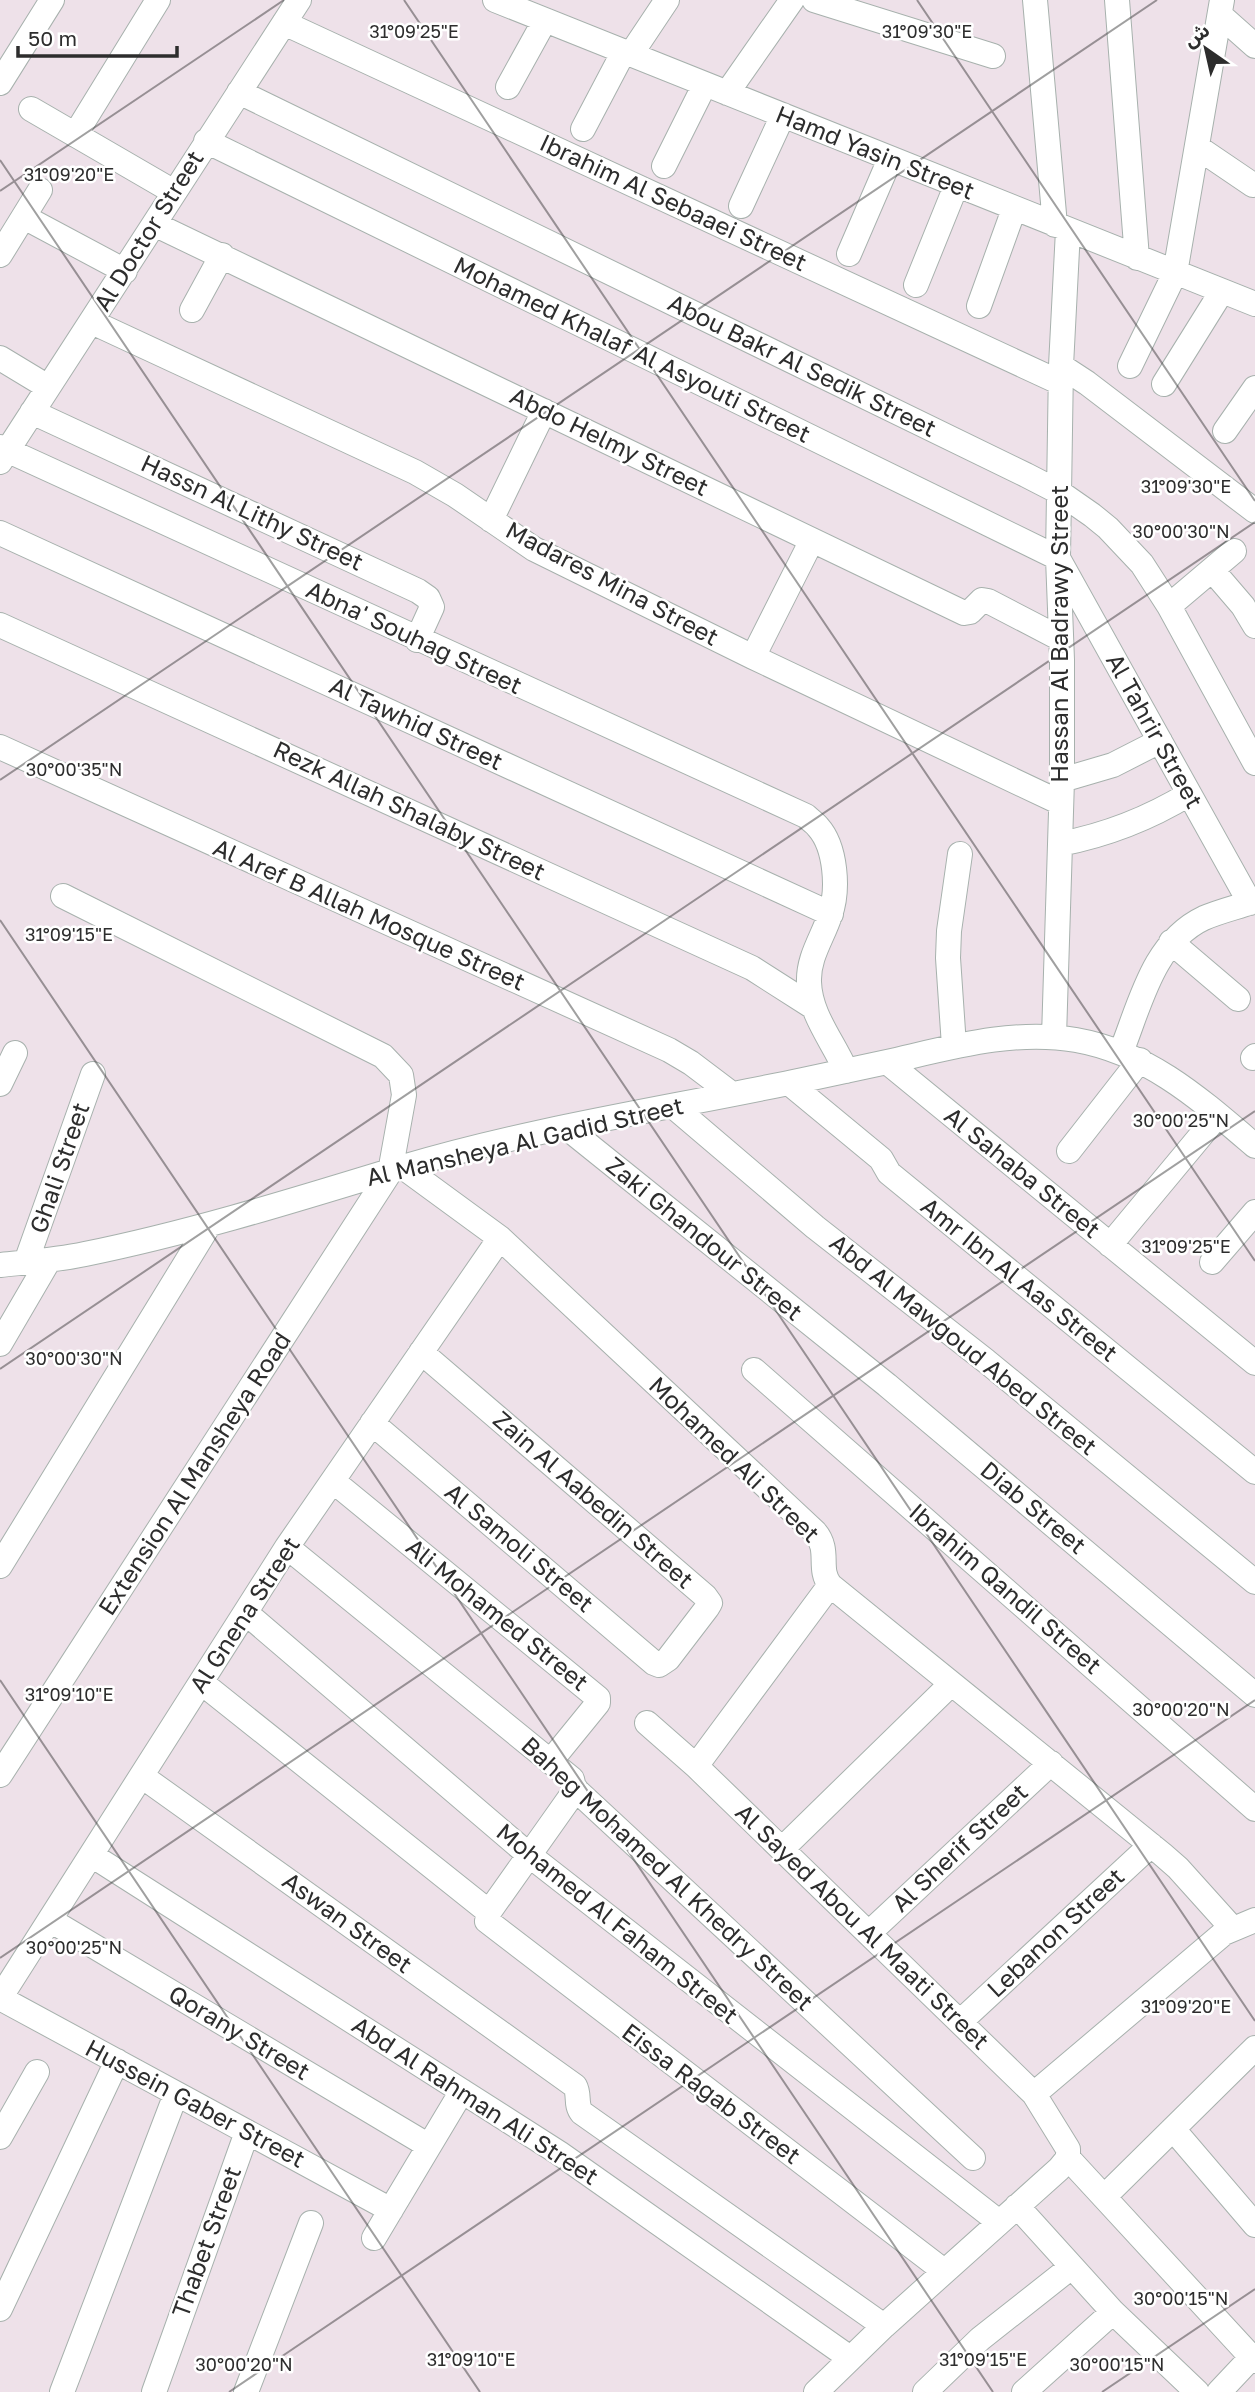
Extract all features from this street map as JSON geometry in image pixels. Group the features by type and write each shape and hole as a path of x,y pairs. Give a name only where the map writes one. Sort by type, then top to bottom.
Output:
{"street":[{"path":"0,83 52,0"},
{"path":"75,135 158,0"},
{"name":"Al Doctor Street","path":"2,454 92,322 299,0"},
{"name":"Hamd Yasin Street","path":"495,0 543,12 628,53 956,186 1222,291 1254,298"},
{"path":"583,129 628,53 667,0"},
{"path":"664,166 716,88 792,0"},
{"path":"814,0 993,56"},
{"name":"Hassan Al Badrawy Street","path":"1035,0 1061,228 1058,558 1062,791 1054,1037"},
{"path":"1116,0 1137,258"},
{"path":"1221,7 1255,46"},
{"path":"1130,366 1175,273 1221,7"},
{"path":"508,87 543,12"},
{"name":"Ibrahim Al Sebaaei Street","path":"285,23 1061,374 1087,383 1255,511"},
{"name":"Abou Bakr Al Sedik Street","path":"239,92 1059,492 1092,515 1128,547 1142,564 1169,606 1255,763"},
{"path":"31,109 174,192"},
{"path":"741,206 783,115"},
{"name":"Mohamed Khalaf Al Asyouti Street","path":"206,141 1058,558"},
{"path":"1197,147 1253,185"},
{"path":"849,254 890,159"},
{"path":"916,285 956,186"},
{"path":"0,255 40,190"},
{"path":"979,306 1014,209"},
{"path":"24,216 125,271"},
{"name":"Abdo Helmy Street","path":"154,224 964,613 970,612 982,600 988,601 1061,639"},
{"path":"192,310 222,255"},
{"path":"1164,384 1222,291"},
{"name":"Madares Mina Street","path":"92,322 415,472 534,549 753,657 1062,791"},
{"path":"0,358 48,387"},
{"path":"1225,431 1255,388"},
{"path":"491,520 544,411"},
{"name":"Hassn Al Lithy Street","path":"32,412 418,591 428,598 432,607 417,639"},
{"name":"Abna' Souhag Street","path":"2,454 806,816 819,827 828,845 835,885 831,914"},
{"name":"Al Tawhid Street","path":"0,533 831,914"},
{"path":"753,657 812,540"},
{"path":"1169,606 1234,551"},
{"name":"Al Tahrir Street","path":"1058,558 1252,902"},
{"path":"1213,571 1243,606 1255,626"},
{"name":"Rezk Allah Shalaby Street","path":"0,625 752,968 813,1007"},
{"path":"1062,791 1160,741"},
{"name":"Al Aref B Allah Mosque Street","path":"0,747 669,1050 732,1094"},
{"path":"1060,844 1087,839 1127,826 1166,809 1189,794"},
{"path":"954,1046 948,958 949,931 960,854"},
{"path":"63,896 383,1056 401,1075 404,1095 397,1170"},
{"path":"1069,1151 1131,1056 1160,958 1171,942 1204,918 1252,902"},
{"path":"831,914 814,955 809,980 813,1007 846,1070"},
{"path":"1171,942 1238,999"},
{"name":"Al Mansheya Al Gadid Street","path":"0,1265 82,1255 209,1225 397,1170 566,1127 789,1083 954,1046 1004,1039 1054,1037 1077,1040 1131,1056 1184,1086 1255,1146"},
{"path":"0,1084 15,1053"},
{"name":"Al Sahaba Street","path":"887,1062 1255,1363"},
{"name":"Ghali Street","path":"0,1344 38,1261 93,1074"},
{"name":"Amr Ibn Al Aas Street","path":"789,1083 881,1159 889,1173 1255,1472"},
{"name":"Abd Al Mawgoud Abed Street","path":"673,1106 814,1227 986,1361 1255,1582"},
{"path":"1110,1245 1219,1115"},
{"name":"Zaki Ghandour Street","path":"566,1127 809,1325"},
{"name":"Mohamed Ali Street","path":"397,1170 500,1238 815,1532 824,1548 824,1569 830,1585"},
{"name":"Extension Al Mansheya Road","path":"0,1775 397,1170"},
{"path":"1212,1262 1255,1212"},
{"path":"0,1566 209,1225"},
{"name":"Al Gnena Street","path":"2,1989 93,1856 288,1547 500,1238"},
{"name":"Diab Street","path":"809,1325 887,1385 1255,1695"},
{"name":"Zain Al Aabedin Street","path":"421,1352 709,1599 707,1608 668,1659"},
{"name":"Ibrahim Qandil Street","path":"754,1370 1255,1809"},
{"name":"Al Samoli Street","path":"372,1423 650,1660 659,1665 668,1659"},
{"name":"Ali Mohamed Street","path":"333,1481 598,1698 598,1703 550,1762"},
{"name":"Baheg Mohamed Al Khedry Street","path":"288,1547 573,1780 576,1788 973,2158"},
{"path":"695,1766 830,1585 1151,1845 1243,1924 1034,2094"},
{"name":"Mohamed Al Faham Street","path":"246,1613 529,1855 728,2013 1008,2214 1070,2268 1197,2392"},
{"path":"202,1683 489,1912 576,1788"},
{"path":"782,1849 951,1684"},
{"name":"Al Sayed Abou Al Maati Street","path":"647,1723 782,1849 1034,2094 1067,2150 1104,2197 1253,2359"},
{"name":"Al Sherif Street","path":"869,1933 1051,1763"},
{"name":"Aswan Street","path":"143,1777 575,2086 578,2091 578,2107 582,2113 884,2326"},
{"name":"Lebanon Street","path":"961,2021 1151,1845"},
{"name":"Abd Al Rahman Ali Street","path":"93,1856 559,2153 850,2358"},
{"name":"Eissa Ragab Street","path":"489,1912 486,1918 489,1925 944,2271"},
{"name":"Qorany Street","path":"50,1920 429,2146"},
{"name":"Hussein Gaber Street","path":"2,1989 117,2062 391,2210"},
{"path":"1104,2197 1173,2129 1251,2059"},
{"path":"0,2309 117,2062"},
{"path":"0,2137 37,2072"},
{"path":"374,2238 462,2091"},
{"path":"62,2392 176,2094"},
{"path":"1173,2129 1255,2224"},
{"name":"Thabet Street","path":"154,2392 247,2132"},
{"path":"816,2392 884,2326 1059,2169 1067,2150"},
{"path":"246,2392 311,2223"},
{"path":"925,2392 981,2339 1070,2268"},
{"path":"1024,2392 1113,2312"},
{"path":"1219,2392 1253,2359"}]}
